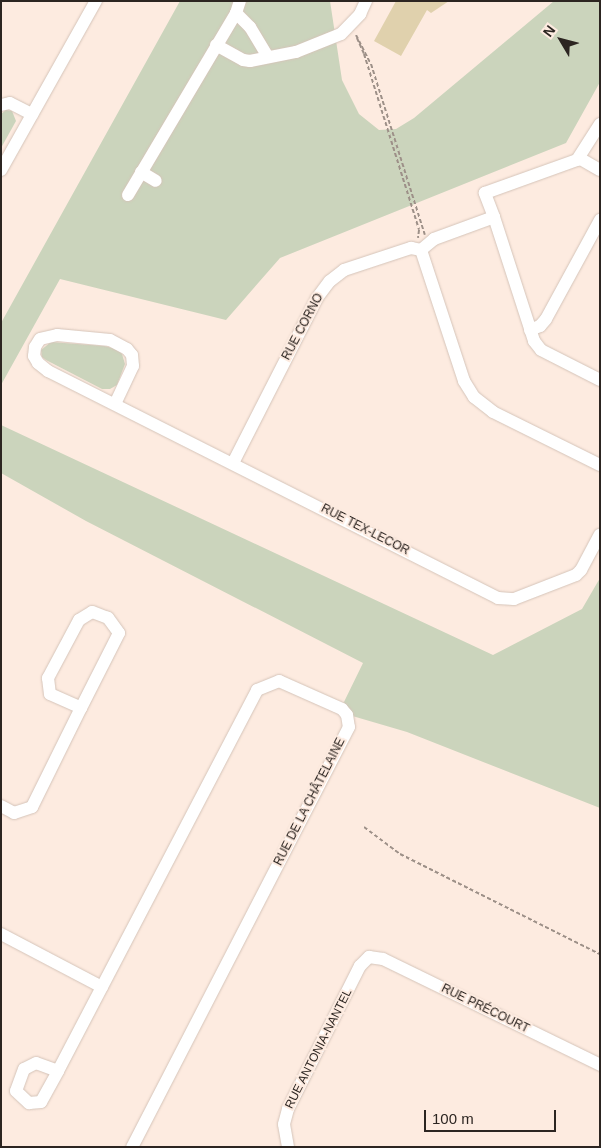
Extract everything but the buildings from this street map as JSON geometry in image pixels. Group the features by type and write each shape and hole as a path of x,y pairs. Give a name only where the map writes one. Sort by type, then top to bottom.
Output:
{"street":[{"path":"1,170 96,1"},
{"path":"216,45 243,60 250,61 296,52 341,34 360,14 366,1"},
{"path":"128,194 238,7 268,57"},
{"path":"1,105 10,103 32,114"},
{"path":"600,124 579,158 551,171 486,193 534,341 541,350 600,380"},
{"path":"579,158 600,170"},
{"path":"141,172 156,181"},
{"name":"RUE CORNO","path":"233,463 317,298 330,281 344,270 411,248 494,217"},
{"path":"530,330 540,326 546,320 600,220"},
{"path":"422,243 464,381 474,398 493,412 600,465"},
{"name":"RUE TEX-LECOR","path":"115,404 133,366 132,355 124,346 110,340 57,335 46,336 38,342 34,356 40,366 115,404 233,463 504,600 514,599 576,574 585,563 600,534"},
{"path":"1,806 14,813 32,807 119,632 108,618 92,612 79,620 48,678 50,694 81,708"},
{"name":"RUE DE LA CHÂTELAINE","path":"58,1071 257,690 279,681 342,709 347,715 348,727 132,1147"},
{"path":"1,934 102,987"},
{"name":"RUE PRÉCOURT","path":"369,957 383,959 600,1065"},
{"name":"RUE ANTONIA-NANTEL","path":"288,1147 284,1130 288,1109 360,966 369,957"}],"path":[{"path":"355,34 371,64 422,230 422,243 364,54 355,34"},
{"path":"364,827 400,854 600,954"}],"green space":[{"path":"180,1 330,1 342,80 359,114 379,130 396,129 414,118 554,1 600,1 600,82 566,143 280,258 226,320 60,279 1,385 1,323"},
{"path":"6,110 12,111 16,121 1,148 1,114"},
{"path":"51,342 104,346 117,349 122,354 125,364 117,385 110,389 102,389 46,360 42,357 41,350"},
{"path":"1,425 493,655 582,609 600,578 600,808 407,732 349,715 342,706 363,663 86,521 1,473"}]}
